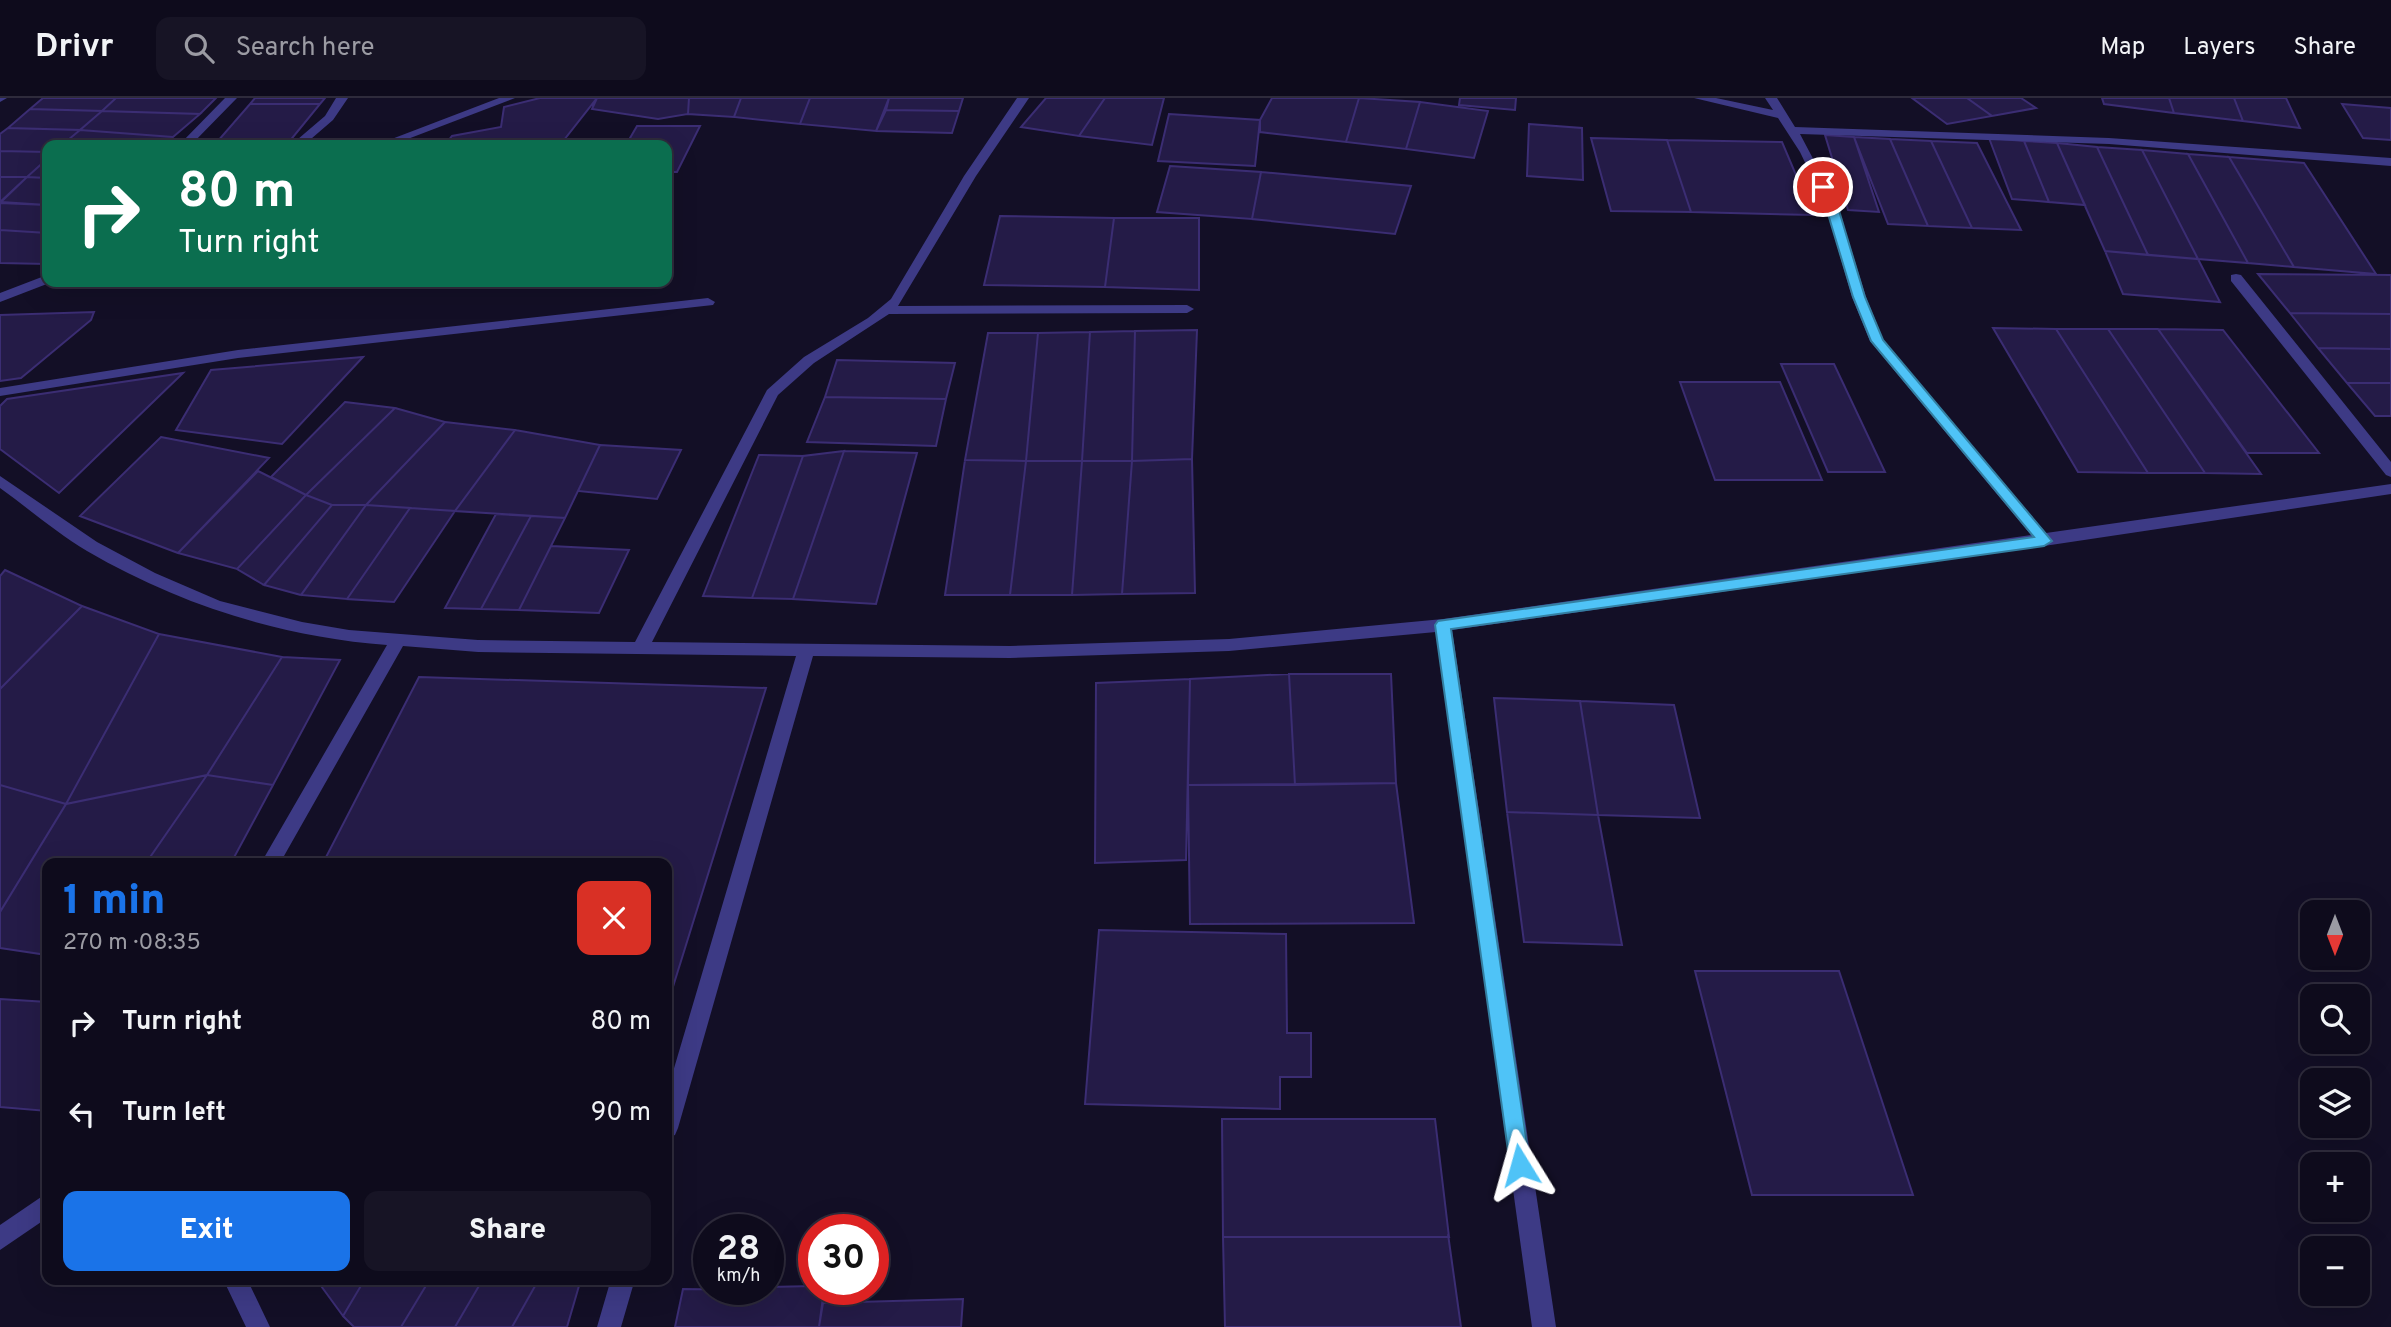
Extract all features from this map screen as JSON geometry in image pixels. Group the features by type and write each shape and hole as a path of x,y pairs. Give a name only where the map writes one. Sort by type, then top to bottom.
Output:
{"street":[{"path":"190,140 231,98"},
{"path":"303,140 329,118 342,98"},
{"path":"396,140 509,98"},
{"path":"641,646 772,393 808,360 888,310 903,293 948,212 1023,98"},
{"path":"1700,98 1781,115"},
{"path":"1771,98 1806,152 1831,204 1859,297 1877,341 2044,541"},
{"path":"1791,130 2109,141 2386,162 2391,177"},
{"path":"33,284 42,276"},
{"path":"2236,278 2391,472"},
{"path":"0,298 42,281"},
{"path":"0,392 225,355 708,302"},
{"path":"888,310 1187,309"},
{"path":"0,481 91,546 149,577 216,606 302,628 398,641 478,646 806,650 1120,650 1229,645 1443,625 2044,541 2288,501 2391,489"},
{"path":"1443,625 1544,1327"},
{"path":"273,858 398,641"},
{"path":"672,1111 806,650"},
{"path":"0,1238 42,1209"},
{"path":"238,1285 258,1327"},
{"path":"609,1327 621,1285"}],"building":[{"path":"43,98 116,98 102,111 30,109"},
{"path":"116,98 216,98 200,114 102,111"},
{"path":"255,98 325,98 320,104 250,104"},
{"path":"540,98 597,98 564,140 449,140 452,136 501,127 504,107"},
{"path":"597,98 689,98 688,114 658,119 592,109"},
{"path":"689,98 741,98 734,117 688,114"},
{"path":"741,98 810,98 800,124 734,117"},
{"path":"810,98 889,98 876,131 800,124"},
{"path":"889,98 963,98 959,111 886,110"},
{"path":"1046,98 1105,98 1079,136 1021,127"},
{"path":"1105,98 1164,98 1152,145 1079,136"},
{"path":"1272,98 1359,98 1346,142 1260,132 1260,120"},
{"path":"1359,98 1420,102 1406,149 1346,142"},
{"path":"1460,98 1516,98 1515,110 1459,105"},
{"path":"1912,98 1967,98 1992,116 1947,124"},
{"path":"1967,98 2021,98 2036,108 1992,116"},
{"path":"2102,98 2169,98 2174,113 2104,104"},
{"path":"2169,98 2234,98 2243,121 2174,113"},
{"path":"2234,98 2286,98 2300,128 2243,121"},
{"path":"1420,102 1488,111 1474,158 1406,149"},
{"path":"250,104 320,104 291,140 219,140"},
{"path":"2342,104 2391,108 2391,140 2363,138"},
{"path":"30,109 102,111 80,130 8,128"},
{"path":"886,110 959,111 952,133 876,131"},
{"path":"102,111 200,114 173,137 80,130"},
{"path":"1169,114 1260,120 1255,166 1158,161"},
{"path":"1529,124 1582,128 1583,180 1527,176"},
{"path":"637,126 700,126 677,172 672,172 672,140 629,140"},
{"path":"8,128 80,130 68,140 42,140 42,152 0,151 0,134"},
{"path":"80,130 173,137 170,140 68,140"},
{"path":"1825,135 1854,137 1879,212 1848,210"},
{"path":"1854,137 1890,139 1928,226 1888,224"},
{"path":"1591,138 1667,140 1691,212 1611,211"},
{"path":"1989,138 2024,141 2049,202 2012,199"},
{"path":"1890,139 1931,141 1972,228 1928,226"},
{"path":"1667,140 1782,142 1813,215 1691,212"},
{"path":"1931,141 1977,143 2021,230 1972,228"},
{"path":"2024,141 2057,143 2085,205 2049,202"},
{"path":"2057,143 2097,147 2148,255 2105,251"},
{"path":"2097,147 2142,150 2198,259 2148,255"},
{"path":"2142,150 2188,154 2248,263 2198,259"},
{"path":"0,151 42,152 42,164 27,177 0,177"},
{"path":"2188,154 2229,157 2294,267 2248,263"},
{"path":"2229,157 2304,163 2376,274 2294,267"},
{"path":"42,164 42,178 27,177"},
{"path":"1170,166 1261,172 1252,219 1157,212"},
{"path":"1261,172 1411,186 1395,234 1252,219"},
{"path":"0,177 27,177 0,202"},
{"path":"27,177 42,178 42,205 1,202"},
{"path":"0,203 42,205 42,233 0,230"},
{"path":"1000,216 1114,218 1105,287 984,285"},
{"path":"1114,218 1199,218 1199,290 1105,287"},
{"path":"0,230 42,233 42,264 0,263"},
{"path":"2105,251 2198,259 2220,302 2123,294"},
{"path":"2258,274 2391,275 2391,314 2290,313"},
{"path":"94,312 91,320 21,378 0,381 0,315"},
{"path":"2290,313 2391,314 2391,349 2318,348"},
{"path":"1993,328 2056,329 2148,473 2078,472"},
{"path":"2056,329 2108,329 2205,473 2148,473"},
{"path":"2108,329 2158,329 2261,474 2205,473"},
{"path":"2158,329 2223,330 2319,453 2247,453"},
{"path":"1197,330 1192,459 1132,461 1135,331"},
{"path":"1135,331 1132,461 1082,461 1090,332"},
{"path":"1090,332 1082,461 1026,461 1038,333"},
{"path":"988,333 1038,333 1026,461 965,460"},
{"path":"2318,348 2391,349 2391,383 2347,383"},
{"path":"363,357 282,444 176,430 211,370"},
{"path":"837,360 955,363 946,399 825,397"},
{"path":"1781,364 1834,364 1885,472 1828,472"},
{"path":"183,373 59,493 0,449 0,406 7,399"},
{"path":"1680,382 1780,382 1822,480 1715,480"},
{"path":"2347,383 2391,383 2391,416 2375,416"},
{"path":"825,397 946,399 936,446 807,442"},
{"path":"345,402 395,408 306,495 271,477"},
{"path":"395,408 445,422 366,505 332,505 306,495"},
{"path":"445,422 515,430 455,511 366,505"},
{"path":"515,430 600,445 565,518 455,511"},
{"path":"161,437 269,458 178,553 80,516"},
{"path":"600,445 681,450 657,499 578,491"},
{"path":"844,451 793,599 752,598 803,456"},
{"path":"844,451 917,453 876,604 793,599"},
{"path":"759,455 803,456 752,598 703,596"},
{"path":"1192,459 1195,593 1122,594 1132,461"},
{"path":"965,460 1026,461 1010,595 945,595"},
{"path":"1026,461 1082,461 1072,595 1010,595"},
{"path":"1082,461 1132,461 1122,594 1072,595"},
{"path":"258,471 306,495 237,569 178,553"},
{"path":"306,495 332,505 264,585 237,569"},
{"path":"332,505 366,505 301,595 264,585"},
{"path":"366,505 410,508 347,599 301,595"},
{"path":"410,508 455,511 394,602 347,599"},
{"path":"496,514 531,516 481,609 445,608"},
{"path":"531,516 565,518 519,610 481,609"},
{"path":"551,546 629,550 599,613 519,610"},
{"path":"5,570 82,606 0,689 0,576"},
{"path":"82,606 159,634 66,804 0,785 0,689"},
{"path":"159,634 282,657 207,775 66,804"},
{"path":"282,657 340,660 273,785 207,775"},
{"path":"1289,674 1391,674 1396,783 1295,785"},
{"path":"1289,674 1295,785 1188,785 1190,679"},
{"path":"419,677 766,688 672,990 672,858 326,858"},
{"path":"1190,679 1186,860 1095,863 1096,683"},
{"path":"1494,698 1580,701 1598,815 1507,812"},
{"path":"1580,701 1674,705 1700,818 1598,815"},
{"path":"207,775 273,785 234,858 149,858"},
{"path":"207,775 149,858 42,858 42,954 0,948 0,912 66,804"},
{"path":"1396,783 1414,923 1190,924 1188,785"},
{"path":"0,785 66,804 0,912"},
{"path":"1507,812 1598,815 1622,945 1524,942"},
{"path":"1099,930 1286,934 1287,1033 1311,1033 1311,1077 1280,1077 1280,1109 1085,1104"},
{"path":"1695,971 1839,971 1913,1195 1752,1195"},
{"path":"0,999 42,1002 42,1111 0,1107"},
{"path":"1222,1119 1435,1119 1449,1237 1223,1237"},
{"path":"1223,1237 1448,1237 1461,1327 1225,1327"},
{"path":"320,1285 361,1285 343,1316"},
{"path":"361,1285 426,1285 401,1327 354,1327 343,1316"},
{"path":"426,1285 480,1285 455,1327 401,1327"},
{"path":"480,1285 536,1285 512,1327 455,1327"},
{"path":"536,1285 579,1285 567,1327 512,1327"},
{"path":"798,1286 798,1305 822,1305 819,1327 675,1327 683,1289 693,1289 693,1305 784,1305 784,1287"},
{"path":"963,1299 961,1327 819,1327 823,1305 889,1305 889,1301"}],"route":[{"path":"1520,1165 1443,625 2044,541 1877,341 1859,297 1831,204 1823,187"}]}
